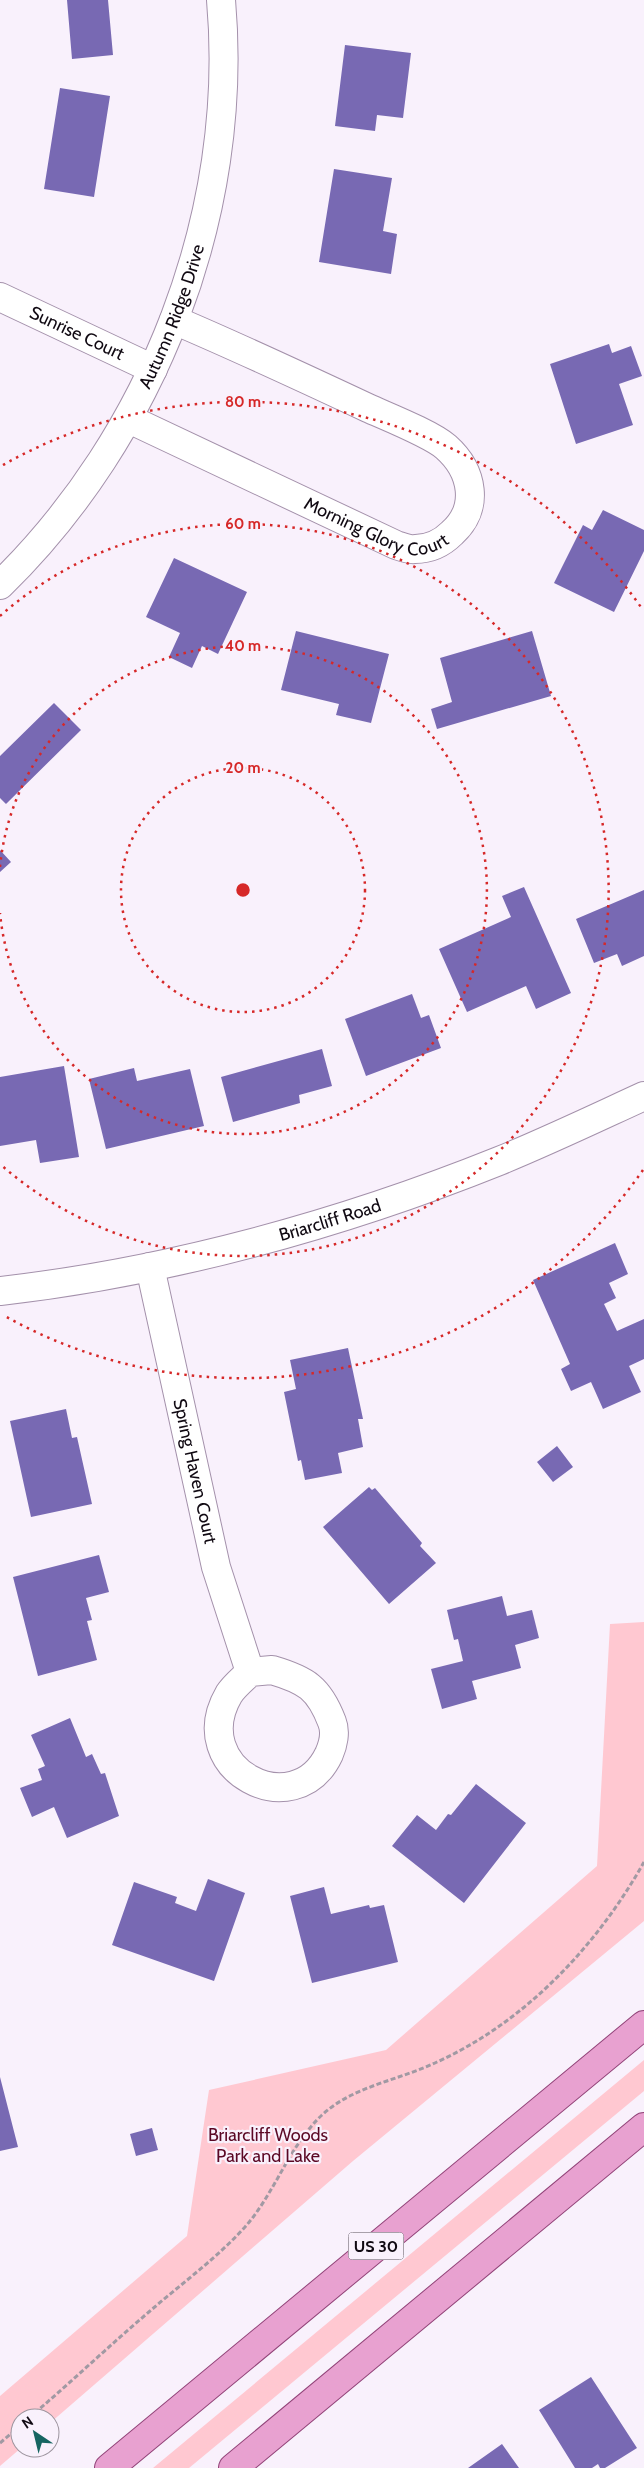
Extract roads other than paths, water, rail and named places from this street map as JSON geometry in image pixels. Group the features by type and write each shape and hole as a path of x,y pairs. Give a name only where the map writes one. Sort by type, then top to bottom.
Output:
{"main road":[{"name":"US 30","path":"109,2468 644,2025"},
{"path":"233,2468 644,2127"}],"street":[{"name":"Autumn Ridge Drive","path":"0,585 51,530 82,491 129,419 174,320 198,241 216,159 223,87 221,0"},
{"name":"Sunrise Court","path":"0,297 153,369"},
{"name":"Morning Glory Court","path":"129,419 396,545 414,550 432,547 447,538 462,524 470,504 469,484 461,464 446,446 400,422 227,342 174,320"},
{"name":"Briarcliff Road","path":"0,1291 150,1267 286,1233 446,1181 552,1139 644,1096"},
{"name":"Spring Haven Court","path":"150,1267 216,1567 250,1672"},
{"path":"272,1670 300,1678 319,1696 329,1714 335,1728 331,1749 323,1766 306,1780 287,1787 266,1786 249,1780 237,1772 222,1751 219,1723 221,1716 229,1694 250,1672 272,1670"}],"park label":[{"name":"Briarcliff Woods Park and Lake","path":"268,2145"}]}
